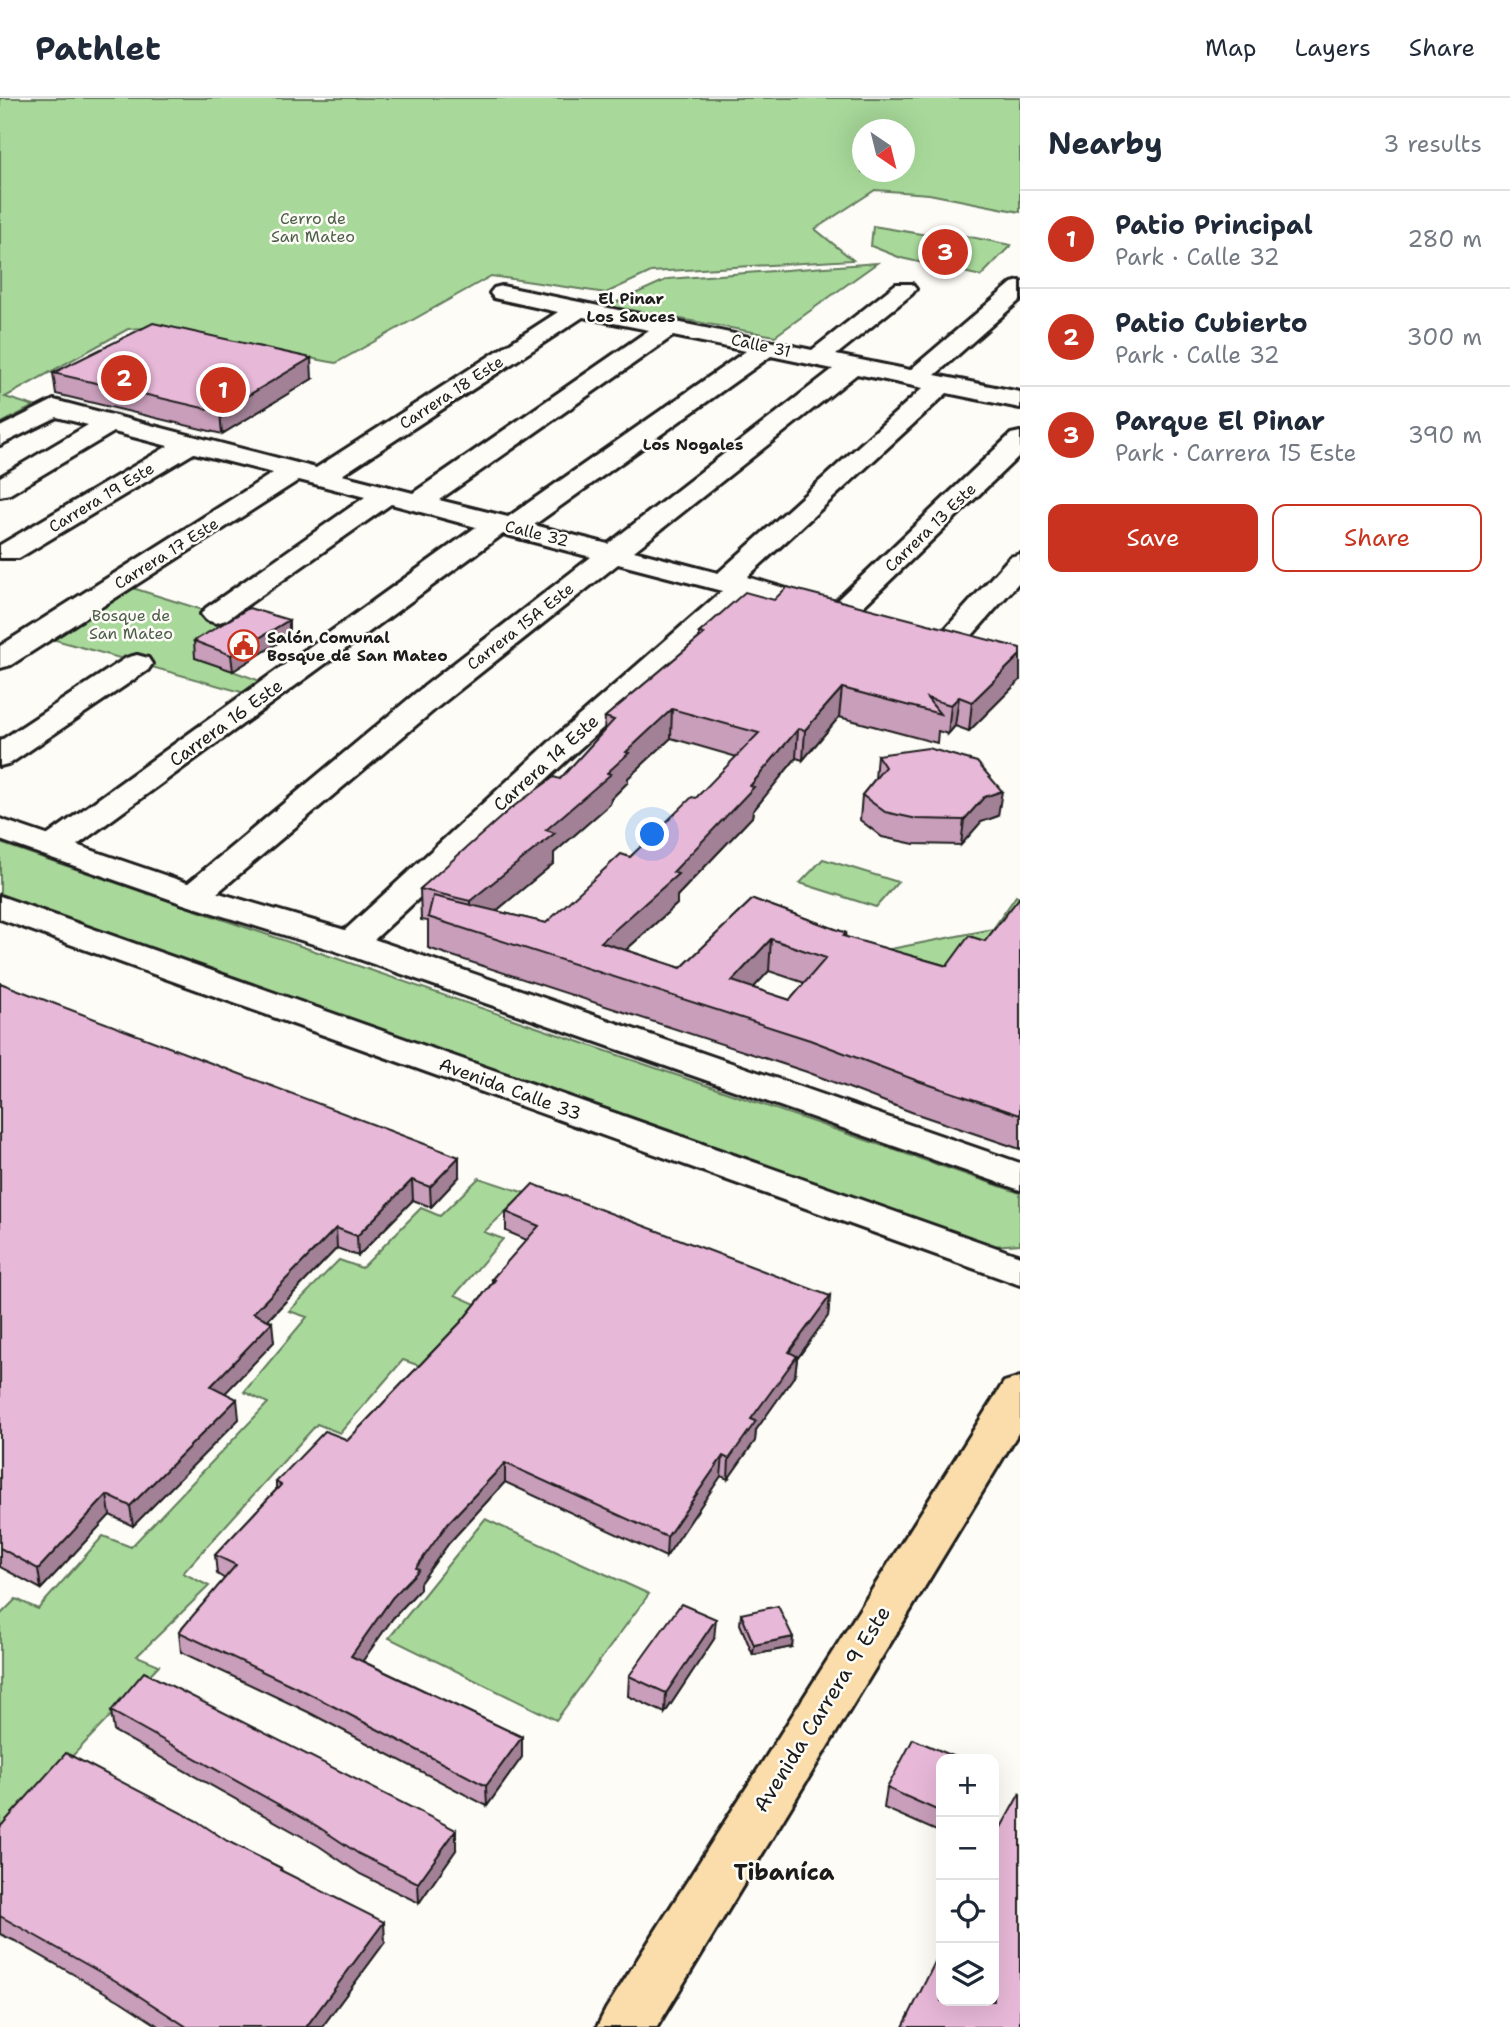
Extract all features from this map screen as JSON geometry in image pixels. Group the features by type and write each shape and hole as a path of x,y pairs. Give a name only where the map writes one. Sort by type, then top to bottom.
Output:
{"main road":[{"name":"Avenida Carrera 9 Este","path":"626,2027 1020,1393"}],"street":[{"name":"Carrera 14 Este","path":"349,943 736,584 1020,288"},
{"path":"818,357 904,289"},
{"name":"Calle 31","path":"502,293 1018,397"},
{"name":"Carrera 18 Este","path":"309,473 580,308"},
{"path":"419,502 671,326"},
{"name":"Carrera 16 Este","path":"53,847 262,698 325,646 767,347"},
{"name":"Carrera 15A Este","path":"193,896 428,699 853,365"},
{"name":"Calle 32","path":"0,437 54,408 389,493 852,616"},
{"path":"0,488 110,423"},
{"name":"Carrera 13 Este","path":"852,616 1020,440"},
{"name":"Carrera 19 Este","path":"9,552 192,443"},
{"name":"Carrera 17 Este","path":"0,659 309,473"},
{"path":"216,614 389,493"},
{"path":"949,642 1020,563"},
{"path":"0,756 137,664"},
{"path":"0,829 193,896 349,943 1020,1177"},
{"name":"Avenida Calle 33","path":"0,907 1020,1270"}],"green space":[{"name":"Cerro de San Mateo","path":"0,98 1020,98 1020,212 929,194 875,190 815,229 853,260 651,272 606,293 491,276 336,363 144,328 128,329 5,397 34,406 0,424"},
{"path":"873,226 939,237 946,232 1011,245 981,276 901,258 871,246"},
{"path":"877,263 775,336 608,306 668,279"},
{"name":"Bosque de San Mateo","path":"123,585 251,625 196,658 266,683 248,694 41,636"},
{"path":"0,843 1020,1193 1020,1244 992,1246 0,895"},
{"path":"823,859 898,882 876,907 800,883"},
{"path":"1016,896 1020,898 1020,918 945,977 860,955 993,929"},
{"path":"479,1178 525,1193 484,1232 503,1239 455,1295 480,1306 426,1368 403,1360 340,1433 317,1424 183,1573 209,1586 137,1656 159,1665 0,1832 0,1615 16,1599 38,1609 103,1536 131,1547 268,1403 244,1392 307,1317 289,1311 339,1260 362,1268 421,1208 440,1216"},
{"path":"485,1519 649,1594 556,1720 389,1638"}],"building":[{"path":"153,323 311,358 220,412 53,373"},
{"path":"787,587 1020,648 1020,655 972,702 959,697 951,705 927,698 940,714 842,688 805,730 798,729 750,786 754,787 673,872 678,874 601,942 681,968 753,899 846,933 843,936 947,966 969,936 985,941 1020,897 1020,1115 918,1081 810,1040 428,917 433,896 546,923 621,854 630,857 692,797 696,798 759,733 672,709 607,773 611,774 546,830 555,833 470,901 420,889 510,809 554,777 560,779 614,720 605,717 704,634 699,633 745,592 774,600","holes":["771,939 826,958 790,1000 732,981"]},
{"path":"249,608 289,620 231,655 194,641"},
{"path":"928,748 977,762 1002,791 984,797 964,820 917,819 885,812 862,795 885,767 877,755"},
{"path":"0,983 459,1157 430,1187 412,1180 357,1236 336,1228 253,1313 272,1322 211,1386 237,1399 130,1506 107,1495 38,1569 0,1548"},
{"path":"533,1184 830,1296 789,1352 797,1356 751,1419 756,1421 729,1459 723,1456 667,1537 505,1463 448,1523 416,1568 419,1570 392,1598 351,1656 522,1737 486,1786 306,1692 179,1632 236,1565 215,1555 281,1485 276,1482 325,1431 348,1440 461,1322 495,1280 492,1279 539,1226 506,1212"},
{"path":"681,1604 716,1619 666,1693 629,1676"},
{"path":"778,1606 793,1637 754,1645 741,1614"},
{"path":"144,1672 456,1830 418,1883 359,1854 317,1826 111,1711"},
{"path":"913,1739 948,1754 936,1754 936,1810 887,1788"},
{"path":"66,1753 197,1821 227,1841 281,1868 280,1870 384,1922 306,2027 187,2027 116,1981 0,1916 0,1827"},
{"path":"1020,1793 1020,2027 903,2027 936,1960 936,2006 999,2006 999,1831"}],"place":[{"name":"Parque El Pinar","path":"945,252"},
{"name":"Patio Cubierto","path":"124,378"},
{"name":"Patio Principal","path":"223,390"},
{"name":"Salón Comunal Bosque de San Mateo","path":"244,646"}],"district":[{"name":"El Pinar Los Sauces","path":"631,307"},
{"name":"Los Nogales","path":"693,444"},
{"name":"Tibaníca","path":"784,1872"}]}
